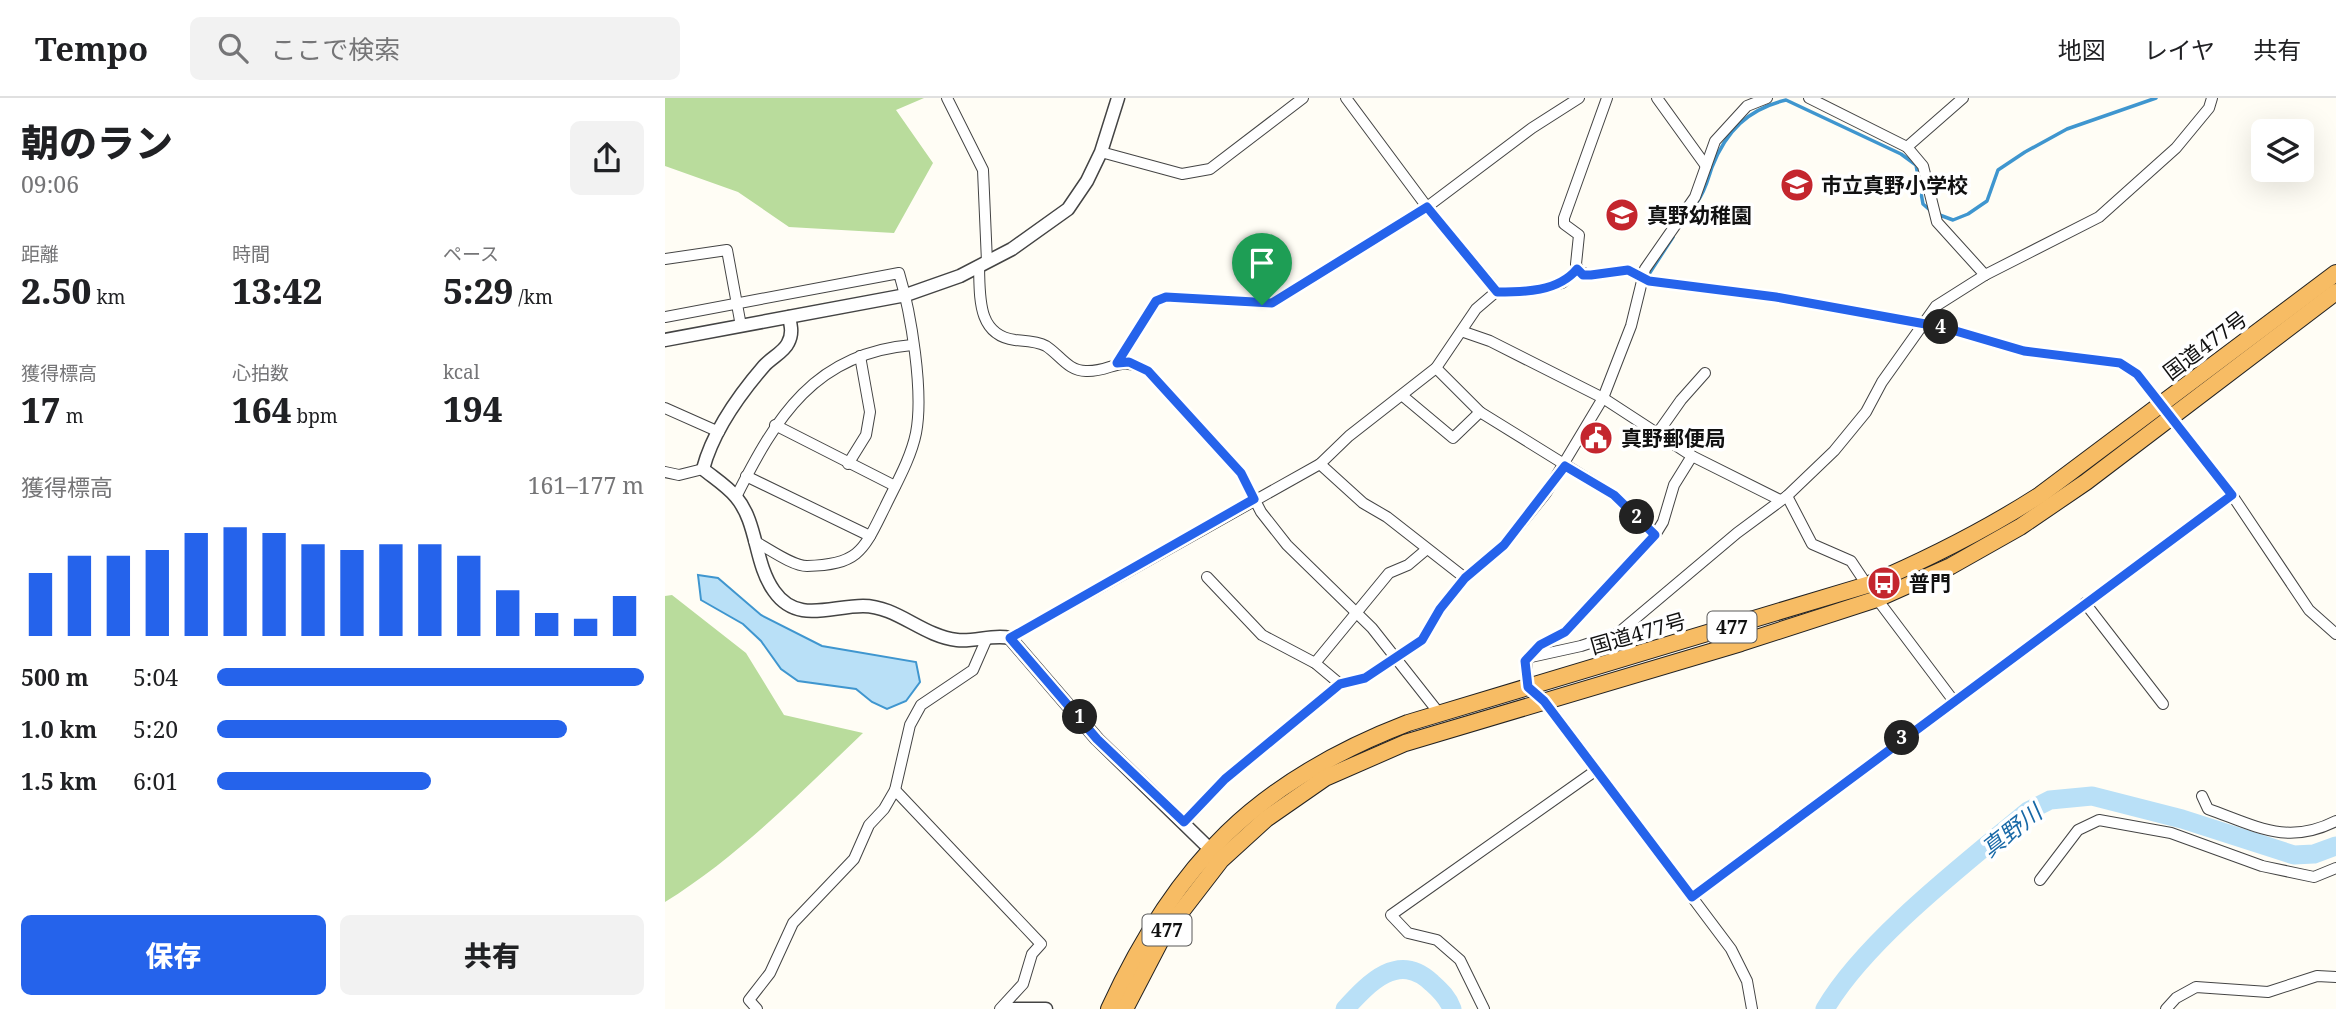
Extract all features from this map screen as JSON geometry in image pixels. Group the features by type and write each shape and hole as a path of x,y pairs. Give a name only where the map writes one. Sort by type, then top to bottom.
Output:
{"highway":[{"name":"国道477号","path":"2166,411 2336,273"},
{"name":"国道477号","path":"1125,1009 1164,934 1215,854 1325,778 1363,759 1445,730 1741,643 1872,592 1996,523 2166,411 2336,292"},
{"name":"国道477号","path":"1109,1009 1147,933 1248,812 1296,776 1353,745 1439,713 1872,592"}],"street":[{"path":"947,98 983,170 984,318 991,332 1002,338 1039,342 1073,369 1088,372 1129,362 1148,371 1241,473 1254,499 1287,545 1358,613 1395,655 1439,713"},
{"path":"665,340 906,295 983,265 1012,249 1068,209 1087,181 1101,152 1118,98"},
{"path":"1101,152 1182,174 1210,169 1303,98"},
{"path":"1346,98 1427,207 1497,292"},
{"path":"1117,363 1156,301 1166,297 1272,303 1427,207 1532,128 1579,98"},
{"path":"703,469 736,497 746,514 762,571 784,603 798,610 811,612 864,606 896,614 932,635 961,641 1010,638 1320,464 1349,436 1404,397 1436,369 1464,332 1476,309 1497,292 1532,291 1562,283 1577,269 1579,235 1564,224 1564,218 1607,98"},
{"path":"1657,98 1706,166"},
{"path":"1184,822 1225,779 1340,684 1365,678 1395,655 1422,640 1440,609 1465,578 1504,545 1565,466 1603,398 1631,326 1643,276 1695,197 1715,141 1747,106 1767,98"},
{"path":"1808,98 1907,147 1923,166 1937,222 1985,275"},
{"path":"1907,147 1963,98"},
{"path":"1531,657 1581,646 1617,634 1784,498 1834,450 1866,412 1882,382 1936,306 1985,275 2099,218 2176,148 2209,108 2212,98"},
{"path":"665,259 727,250 741,326"},
{"path":"1577,269 1583,275 1628,270 1649,281 1776,297 1942,327 2024,351 2120,363 2137,374 2232,495 2309,610 2336,634"},
{"path":"665,317 899,273 906,295 919,397 916,433 895,486 864,549 849,560 804,566 754,541"},
{"path":"703,469 719,432 742,392 767,363 788,345 792,330 789,317"},
{"path":"1464,332 1490,341 1603,398 1692,457 1784,498 1812,544 1851,561 1953,700"},
{"path":"736,497 775,425 807,387 834,368 860,356 889,347 912,345"},
{"path":"848,464 866,435 870,412 860,356"},
{"path":"1436,369 1481,412 1614,495 1655,535"},
{"path":"1657,434 1681,400 1705,373"},
{"path":"1404,397 1453,438 1481,412"},
{"path":"665,408 719,432"},
{"path":"775,425 895,486"},
{"path":"1692,457 1674,485 1663,522 1655,535 1565,632 1540,645 1524,664 1528,687 1544,701 1731,949 1747,981 1752,1009"},
{"path":"1320,464 1363,503 1387,517 1465,578"},
{"path":"665,472 679,475 703,469"},
{"path":"746,476 870,536"},
{"path":"1692,897 1953,700 2232,495"},
{"path":"1315,663 1389,573 1408,565 1427,549"},
{"path":"1207,577 1262,635 1315,663 1340,684"},
{"path":"2085,603 2163,704"},
{"path":"739,1009 770,973 793,923 854,859 869,825 884,809 895,790 910,725 921,705 973,670 987,638"},
{"path":"1010,638 1097,739 1215,854"},
{"path":"1484,1009 1460,960 1437,940 1408,933 1391,915 1595,771"},
{"path":"895,790 1041,944 1032,954 1023,984 1000,1009"},
{"path":"2202,796 2208,809 2268,831 2291,835 2311,832 2336,821"},
{"path":"2040,880 2078,830 2099,820 2171,833 2262,866 2314,877 2336,868"},
{"path":"2166,1009 2176,998 2196,988 2268,992 2316,976 2336,977"},
{"path":"749,1000 757,1009"},
{"path":"1010,1009 1046,1009"}],"green space":[{"path":"665,98 924,98 896,110 933,163 894,233 789,227 738,192 665,166"},
{"path":"672,595 746,653 784,715 863,733 744,844 665,902 665,596"}],"water":[{"path":"698,575 718,578 761,615 822,646 916,662 920,682 906,701 887,709 872,702 856,689 798,681 781,669 761,641 743,624 701,600"}],"waterway":[{"path":"1937,214 1953,220 1968,214 1987,201 1998,170 2025,152 2067,129 2156,98"},
{"path":"1697,202 1718,154 1732,132 1760,109 1786,100 1901,154 1916,165 1923,204 1931,211"},
{"path":"1649,274 1673,237"},
{"name":"真野川","path":"1825,1009 1865,956 1890,930 1947,878 2028,811 2050,800 2092,796 2182,819 2294,855 2314,854 2336,846"},
{"name":"真野川","path":"1345,1009 1374,981 1396,970 1419,974 1432,983 1444,995 1452,1009"}],"place":[{"name":"市立真野小学校","path":"1797,185"},
{"name":"真野幼稚園","path":"1622,215"},
{"name":"真野郵便局","path":"1596,438"},
{"name":"普門","path":"1884,583"}],"route":[{"path":"1427,207 1497,292 1532,291 1562,283 1577,269 1583,275 1628,270 1649,281 1776,297 1942,327 2024,351 2120,363 2137,374 2232,495 1953,700 1692,897 1542,698 1528,687 1525,661 1540,645 1565,632 1655,535 1614,495 1565,466 1504,545 1465,578 1440,609 1422,640 1395,655 1365,678 1340,684 1225,779 1184,822 1097,739 1021,646 1010,638 1254,499 1241,473 1174,403 1148,371 1129,362 1117,363 1156,301 1166,297 1262,305 1272,303 1427,207"}]}
